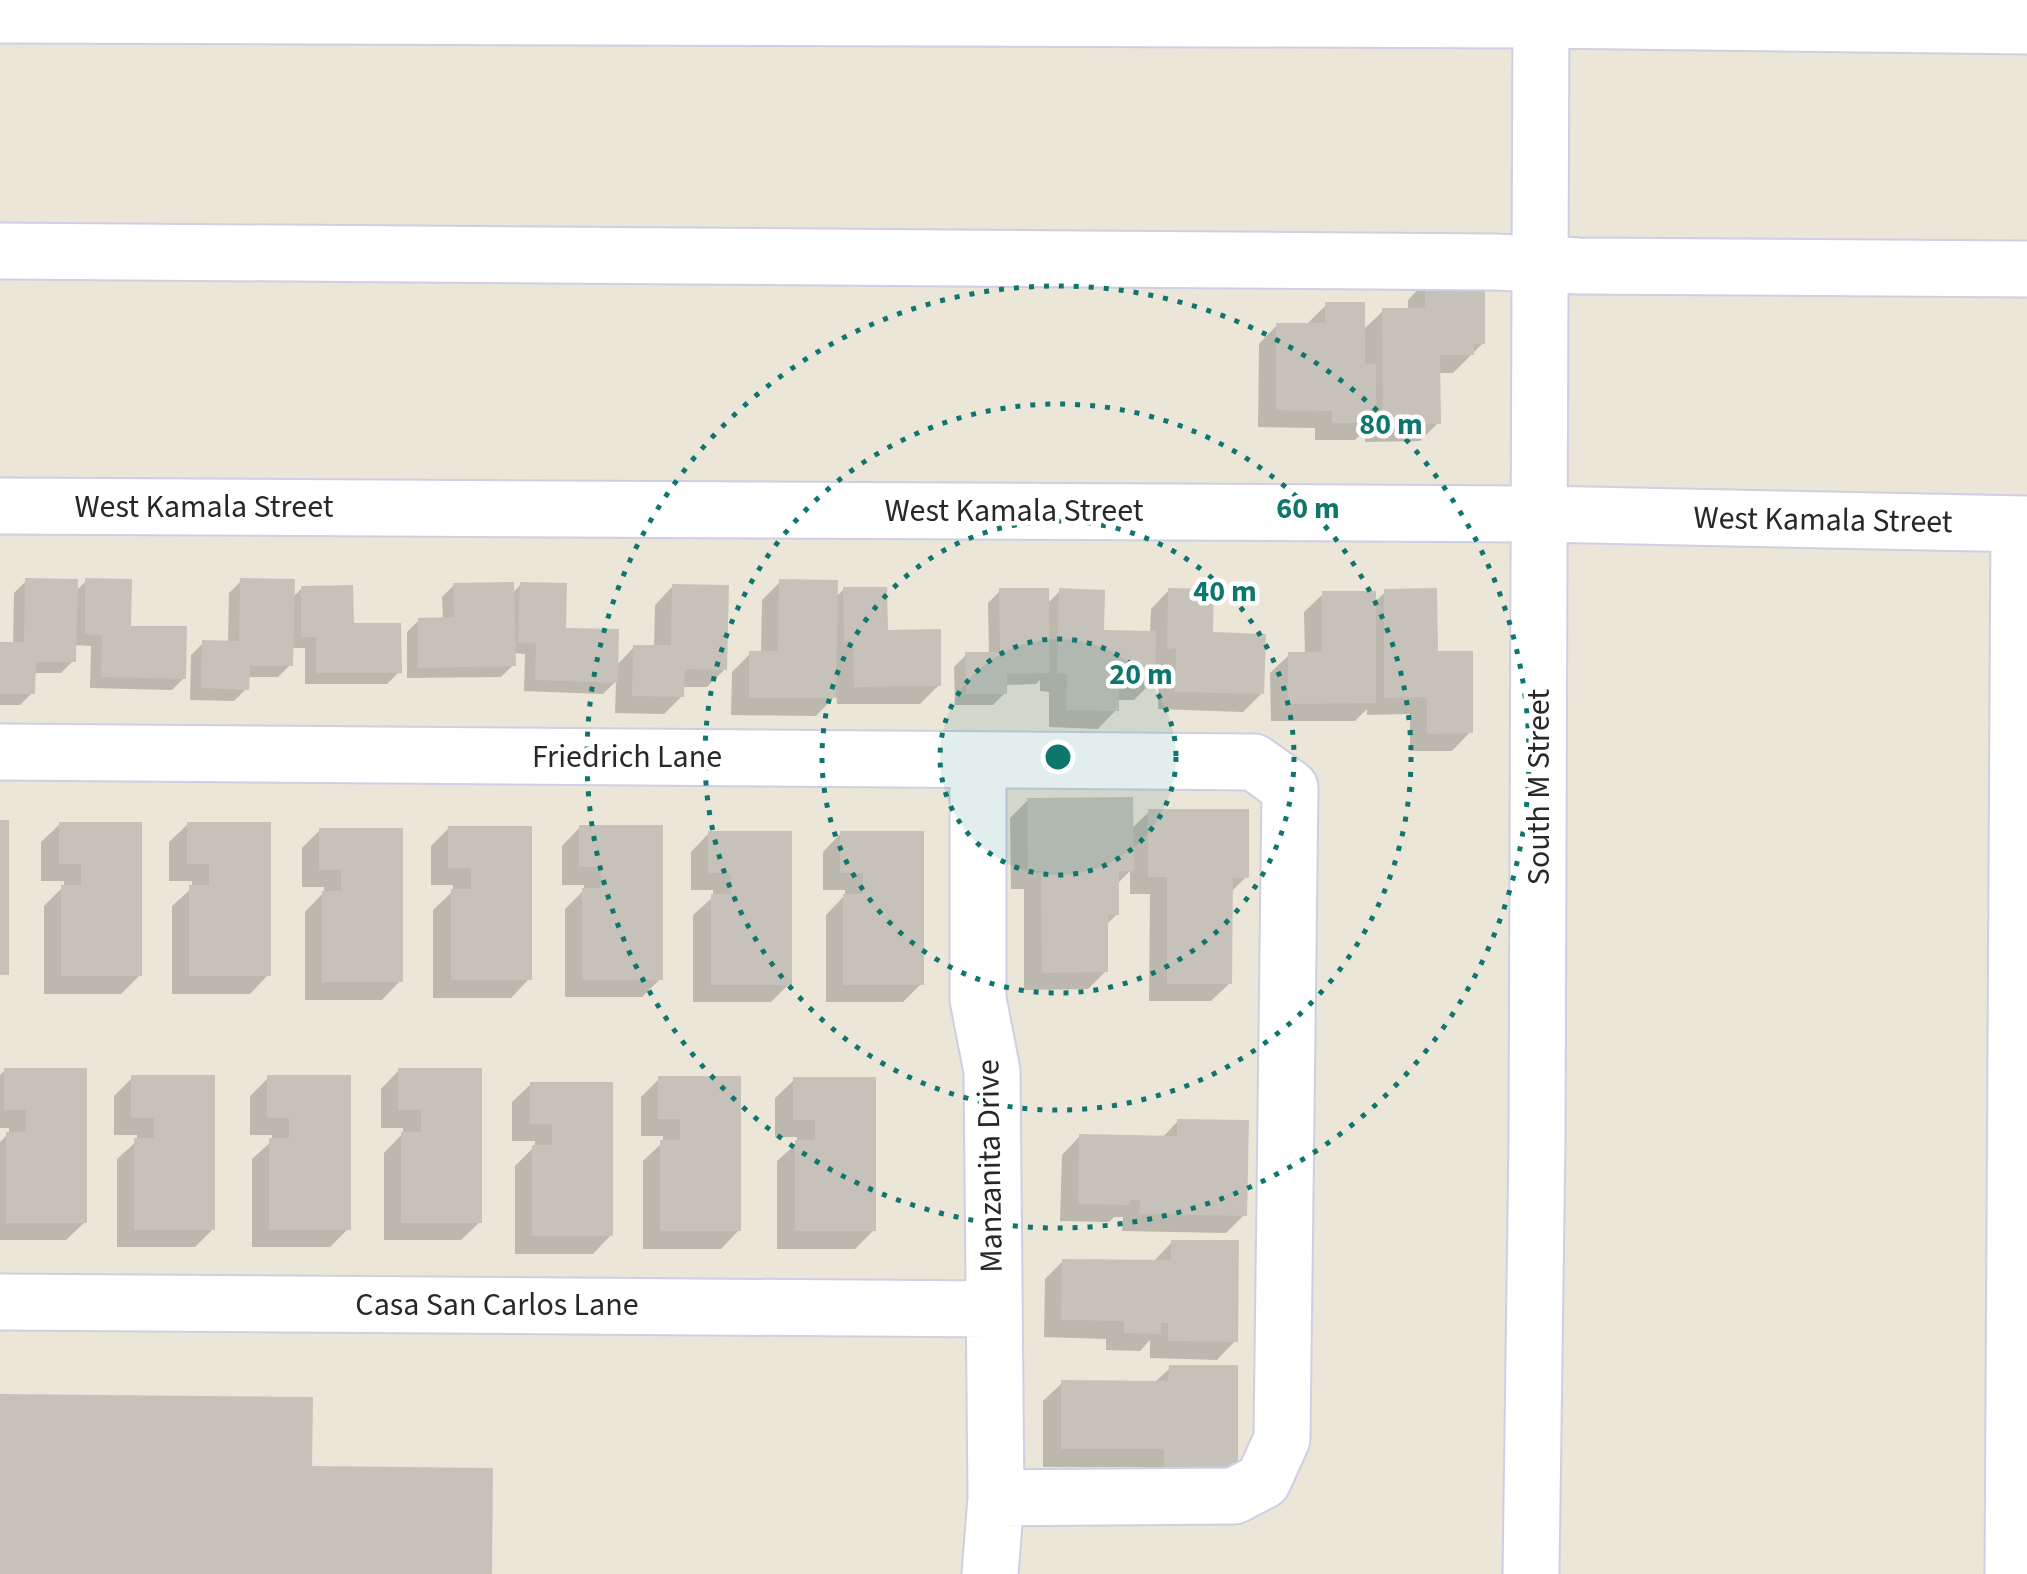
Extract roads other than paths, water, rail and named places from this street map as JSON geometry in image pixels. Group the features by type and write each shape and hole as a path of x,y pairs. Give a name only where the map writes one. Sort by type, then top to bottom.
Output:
{"street":[{"path":"0,15 1541,10 2027,26"},
{"name":"South M Street","path":"1531,1574 1538,1120 1541,10"},
{"path":"0,252 2027,269"},
{"name":"West Kamala Street","path":"0,506 1540,514 2023,524"},
{"path":"2013,1574 2023,524"},
{"name":"Friedrich Lane","path":"0,752 1254,762 1290,788 1282,1439 1262,1481 1234,1496 996,1498"},
{"name":"Manzanita Drive","path":"978,760 978,999 992,1070 996,1498 990,1574"},
{"name":"Casa San Carlos Lane","path":"0,1302 993,1309"}]}
